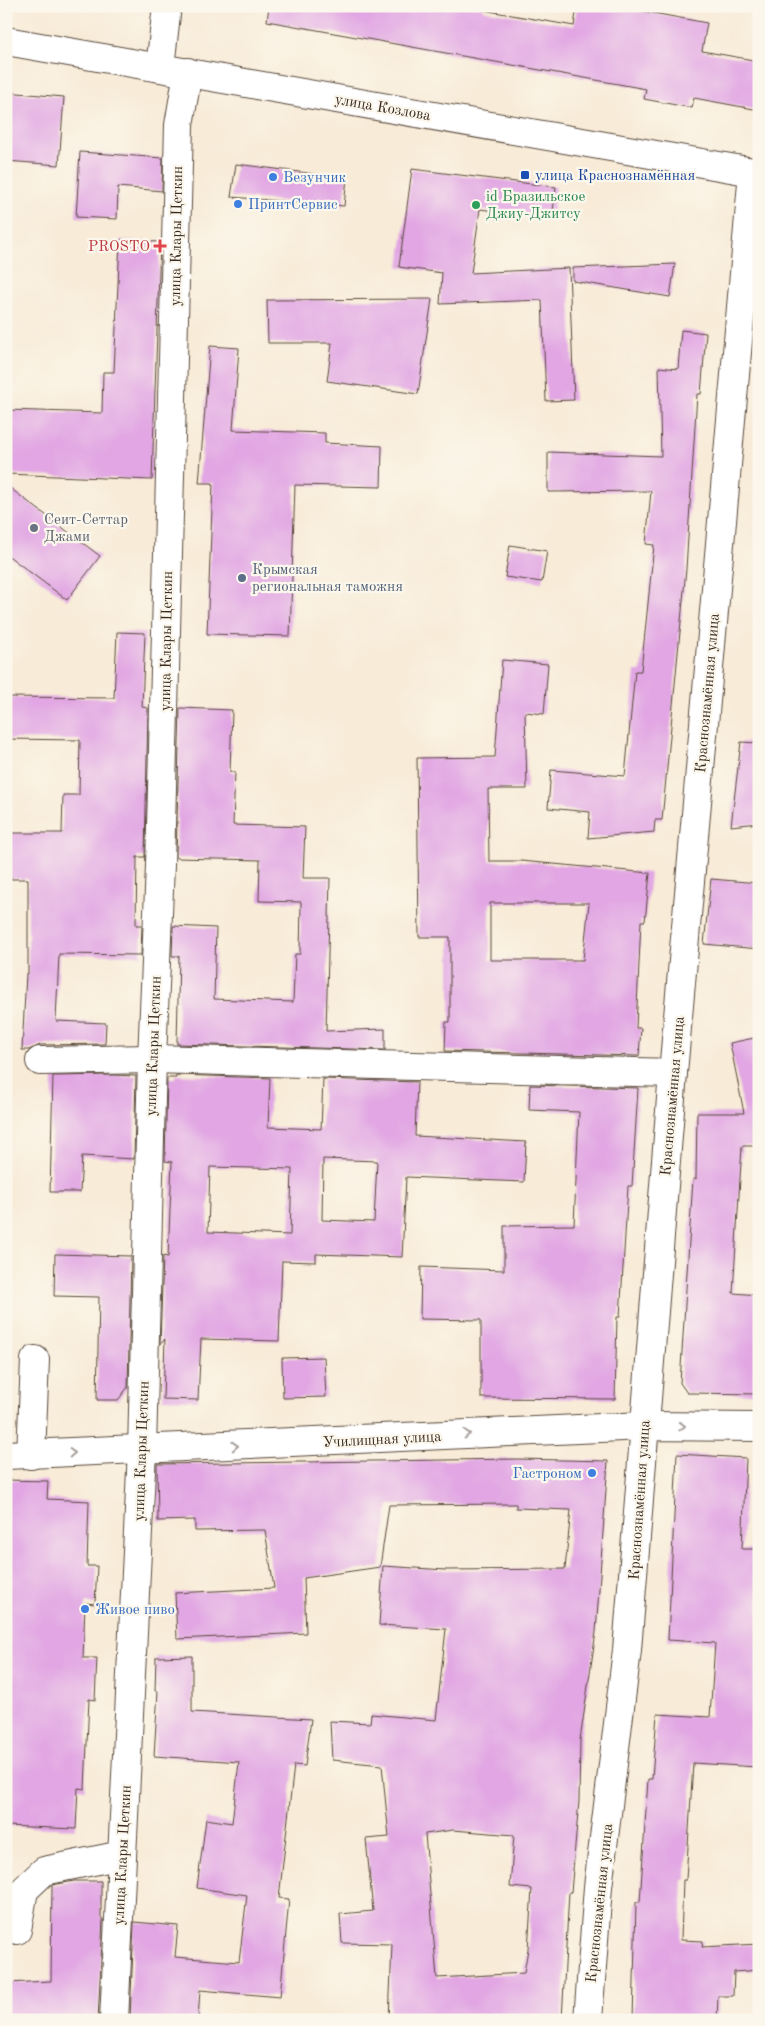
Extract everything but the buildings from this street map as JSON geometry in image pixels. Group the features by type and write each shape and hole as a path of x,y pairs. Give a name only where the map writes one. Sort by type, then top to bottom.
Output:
{"street":[{"path":"160,67 167,6"},
{"name":"улица Козлова","path":"6,41 756,173"},
{"name":"улица Клары Цеткин","path":"114,2020 142,1450 152,1059 160,865 179,125 188,72"},
{"name":"Краснознамённая улица","path":"588,2020 598,1887 627,1650 673,1073 756,173"},
{"path":"40,1061 152,1059 673,1073"},
{"path":"19,1455 35,1360"},
{"name":"Училищная улица","path":"19,1455 644,1426 759,1427"},
{"path":"17,1930 24,1890 44,1871 122,1855"}],"place":[{"name":"улица Краснознамённая","path":"525,175"},
{"name":"Везунчик","path":"273,177"},
{"name":"ПринтСервис","path":"238,204"},
{"name":"id Бразильское Джиу-Джитсу","path":"476,205"},
{"name":"PROSTO","path":"160,246"},
{"name":"Сеит-Сеттар Джами","path":"34,528"},
{"name":"Крымская региональная таможня","path":"242,578"},
{"name":"Гастроном","path":"592,1473"},
{"name":"Живое пиво","path":"85,1609"}]}
